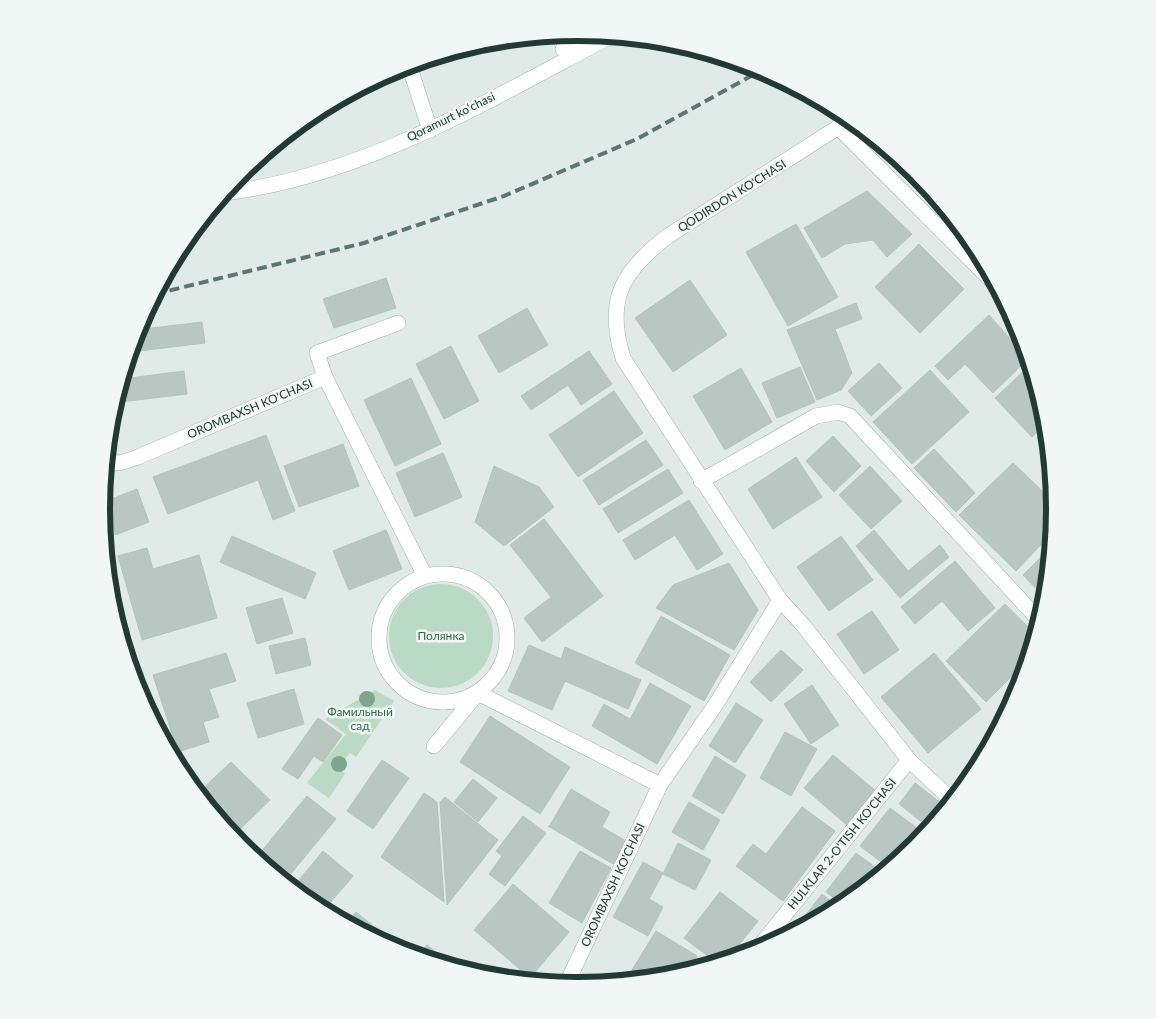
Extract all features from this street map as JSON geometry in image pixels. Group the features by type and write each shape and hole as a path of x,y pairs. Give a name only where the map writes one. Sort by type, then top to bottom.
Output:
{"street":[{"name":"Qoramurt koʻchasi","path":"248,177 328,158 428,125 579,41"},
{"name":"Qoramurt koʻchasi","path":"236,190 280,182 331,168 428,125 600,42"},
{"path":"411,72 428,125"},
{"name":"QODIRDON KO'CHASI","path":"701,481 623,358 616,322 617,304 623,283 643,255 668,236 844,124"},
{"path":"848,127 978,266"},
{"path":"326,377 317,353 398,323"},
{"name":"OROMBAXSH KO'CHASI","path":"113,462 120,463 138,457 326,377 425,576"},
{"path":"948,796 909,760 804,625 780,600 701,481 816,416 838,412 850,416 1034,614"},
{"path":"434,746 497,673 507,648 507,629 502,612 492,596 478,584 461,576 443,574 425,576 405,586 390,602 380,622 378,644 384,665 396,684 414,696 435,702 458,702 478,693"},
{"name":"OROMBAXSH KO'CHASI","path":"569,978 660,785 716,704 780,600"},
{"path":"478,693 660,785"},
{"name":"HULKLAR 2-O'TISH KO'CHASI","path":"767,938 909,760"}],"green space":[{"name":"Полянка","path":"441,584 461,588 478,599 489,616 493,636 489,656 478,673 461,684 441,688 421,684 404,673 393,656 389,636 393,616 404,599 421,588"},
{"name":"Фамильный сад","path":"375,690 394,701 356,757 350,753 338,768 345,774 329,798 307,783 346,734 325,719"}],"building":[{"path":"867,191 912,234 887,257 873,240 845,244 822,258 804,228"},
{"path":"796,224 838,297 788,326 746,252"},
{"path":"919,244 964,289 920,333 875,287"},
{"path":"386,278 396,308 334,328 323,299"},
{"path":"690,280 727,335 673,372 635,318"},
{"path":"856,303 862,319 835,329 852,373 841,390 817,400 787,330"},
{"path":"527,308 548,345 499,373 478,336"},
{"path":"989,315 1017,346 1023,364 993,393 965,364 948,380 935,366"},
{"path":"202,322 205,343 138,351 146,329"},
{"path":"451,346 479,401 444,419 416,364"},
{"path":"589,351 612,384 581,405 568,385 531,410 521,396"},
{"path":"879,363 902,388 871,416 848,391"},
{"path":"800,367 815,402 777,418 762,383"},
{"path":"741,368 772,422 725,450 693,396"},
{"path":"930,370 969,412 912,464 873,422"},
{"path":"1024,370 1039,430 1032,437 995,398"},
{"path":"184,371 187,394 123,402 129,378"},
{"path":"411,378 441,444 395,466 364,400"},
{"path":"614,391 643,433 578,477 549,435"},
{"path":"266,435 295,511 273,520 258,480 168,514 153,477"},
{"path":"833,436 861,466 834,492 806,461"},
{"path":"646,440 663,465 599,505 583,480"},
{"path":"343,444 359,486 299,507 284,466"},
{"path":"934,449 975,493 956,512 914,468"},
{"path":"443,453 462,497 415,517 396,473"},
{"path":"796,457 822,497 773,529 748,489"},
{"path":"1013,463 1045,494 1045,540 1016,571 959,515"},
{"path":"494,466 539,487 554,507 504,546 475,522"},
{"path":"870,466 902,501 871,529 839,495"},
{"path":"668,469 683,493 618,533 603,509"},
{"path":"137,489 149,522 115,535 110,521 110,500"},
{"path":"689,500 723,554 697,570 675,535 635,560 623,540"},
{"path":"544,519 603,596 542,642 524,618 551,597 510,545"},
{"path":"386,530 402,569 349,590 333,551"},
{"path":"874,530 908,571 940,545 949,557 900,598 856,546"},
{"path":"232,536 316,573 305,599 220,562"},
{"path":"841,536 873,580 829,611 797,567"},
{"path":"147,548 153,569 199,555 217,618 142,640 118,556"},
{"path":"1044,554 1039,591 1023,575"},
{"path":"955,561 995,608 968,631 942,601 915,624 901,607"},
{"path":"729,563 758,610 734,650 656,608 673,585"},
{"path":"282,598 293,633 257,644 246,608"},
{"path":"1005,604 1030,629 1017,671 986,702 946,661"},
{"path":"872,611 899,650 864,674 837,634"},
{"path":"661,616 730,655 704,701 635,663"},
{"path":"305,638 311,665 276,674 269,646"},
{"path":"529,645 561,659 565,647 641,680 628,709 565,681 552,710 508,691"},
{"path":"781,650 803,670 771,702 750,682"},
{"path":"226,653 236,681 209,689 219,717 203,722 209,742 178,752 153,675"},
{"path":"934,653 981,709 928,753 881,697"},
{"path":"650,683 691,706 657,764 592,726 604,704 630,719"},
{"path":"812,685 839,725 811,744 784,704"},
{"path":"294,689 304,724 258,738 247,703"},
{"path":"736,703 763,720 735,763 709,746"},
{"path":"490,716 570,767 540,814 460,762"},
{"path":"318,718 342,735 323,762 314,756 298,779 282,769"},
{"path":"785,732 817,749 791,796 760,778"},
{"path":"833,755 884,798 855,832 804,788"},
{"path":"715,756 746,775 723,814 692,796"},
{"path":"382,760 409,778 373,829 347,811"},
{"path":"231,762 270,800 238,831 203,789"},
{"path":"473,779 497,798 478,822 454,802"},
{"path":"915,783 941,803 924,824 899,804"},
{"path":"571,789 610,812 602,827 626,841 613,864 549,827"},
{"path":"424,793 437,802 444,902 381,857"},
{"path":"307,796 336,819 288,877 260,853"},
{"path":"445,797 498,840 447,905 440,802"},
{"path":"689,802 720,820 703,850 672,832"},
{"path":"802,807 835,831 783,901 736,866 753,844 766,854"},
{"path":"890,808 917,828 903,846 884,864 860,846"},
{"path":"523,816 546,833 505,886 489,874 502,856 496,851"},
{"path":"678,843 711,860 695,890 663,874"},
{"path":"323,851 353,876 328,905 296,883"},
{"path":"580,851 611,868 582,923 549,903"},
{"path":"856,853 878,869 836,900 826,892"},
{"path":"643,862 663,873 649,899 663,907 648,936 613,917"},
{"path":"513,884 569,932 532,976 526,975 474,930"},
{"path":"720,892 758,921 734,951 711,958 684,938"},
{"path":"822,894 833,902 812,915 802,920"},
{"path":"356,912 385,935 371,929 351,919"},
{"path":"656,931 697,956 693,963 669,969 639,974 632,970"},
{"path":"427,945 443,958 427,953 422,951"}],"railway":[{"path":"163,292 364,243 504,196 637,139 753,75"}]}
